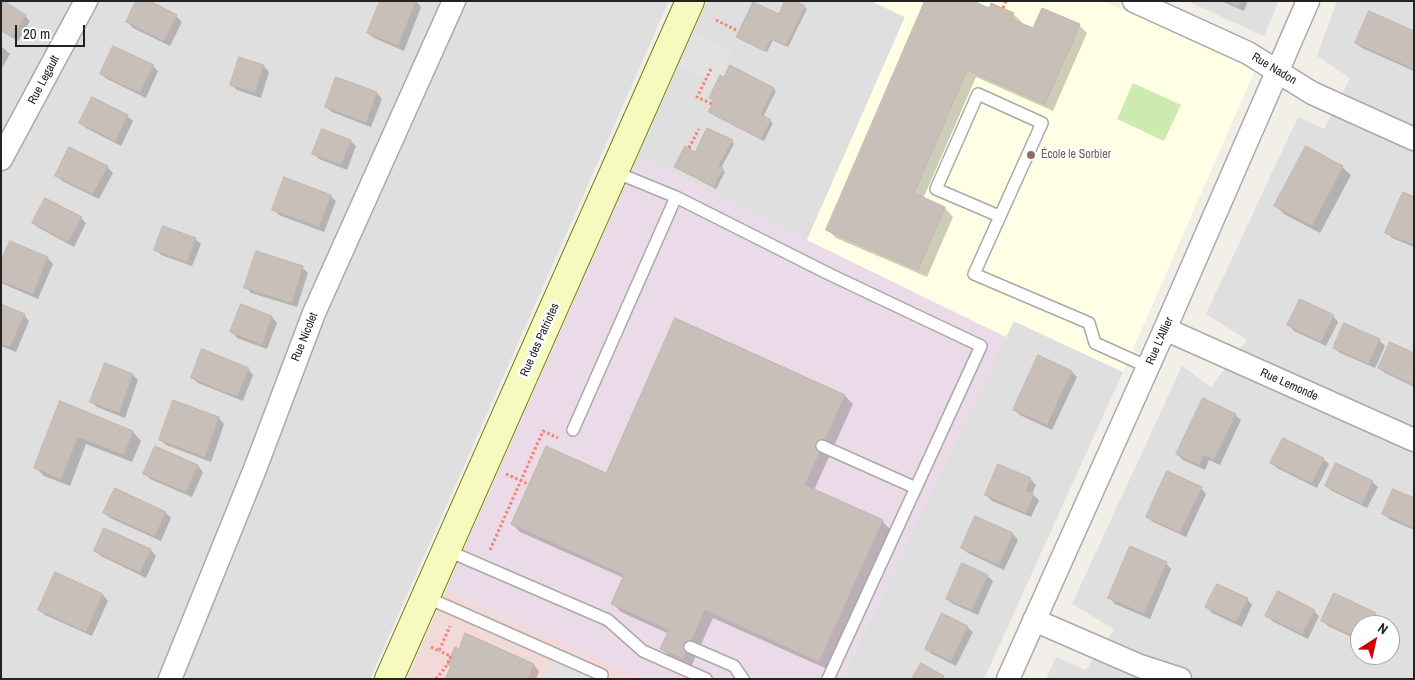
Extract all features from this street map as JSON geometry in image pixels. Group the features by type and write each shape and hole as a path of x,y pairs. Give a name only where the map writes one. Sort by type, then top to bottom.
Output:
{"street":[{"name":"Rue Legault","path":"1,159 72,31 86,1"},
{"name":"Rue Nicolet","path":"170,679 255,470 314,312 454,1"},
{"name":"Rue des Patriotes","path":"389,679 690,1"},
{"name":"Rue Nadon","path":"1134,1 1248,54 1312,93 1414,139"},
{"name":"Rue L'Allier","path":"1008,679 1165,329 1308,1"},
{"name":"Rue Lemonde","path":"1165,329 1414,440"},
{"path":"1034,620 1140,666 1180,679"}],"lane":[{"path":"999,216 936,189 978,94 1042,123 974,274 1088,323 1095,343 1148,367"},
{"path":"615,172 676,197 829,274 981,346 828,679"},
{"path":"573,430 676,197"},
{"path":"822,446 916,488"},
{"path":"446,550 608,620 644,651 706,679"},
{"path":"426,597 602,675 600,679"},
{"path":"690,647 734,666 744,679"}],"path":[{"path":"1003,8 1006,1"},
{"path":"716,20 738,31"},
{"path":"711,69 697,97 712,104"},
{"path":"689,148 699,129"},
{"path":"492,544 543,432 560,439"},
{"path":"505,474 528,484"},
{"path":"439,650 452,621"},
{"path":"429,646 450,656 445,668 436,679"}],"shaded area":[{"path":"1,1 669,1 370,679 1,679"},
{"path":"707,1 871,1 905,17 807,240 638,156"},
{"name":"École le Sorbier","path":"871,1 1103,1 1255,70 1123,372 1014,321 1006,337 807,240 905,17"},
{"path":"1187,1 1279,1 1264,36"},
{"path":"1337,1 1414,1 1414,679 1046,679 1056,657 1086,670 1114,629 1072,604 1182,366 1211,387 1247,340 1206,314 1298,117 1324,129 1350,78 1317,56"},
{"path":"694,32 732,51 716,84 678,67"},
{"path":"638,156 1006,337 842,679 642,679 446,590"},
{"path":"1013,321 1123,372 984,679 842,679"},
{"path":"446,590 639,677 638,679 407,679"},
{"path":"556,655 611,679 545,679"}],"green space":[{"path":"1133,83 1181,105 1164,141 1117,119"}],"building":[{"path":"1,1 26,15 12,37 1,30"},
{"path":"136,1 150,1 177,15 164,41 126,22"},
{"path":"380,1 416,1 398,46 367,33"},
{"path":"785,1 796,1 805,6 786,46 771,39 765,51 736,37 753,2 779,14"},
{"path":"925,1 973,1 989,8 991,3 1014,13 1011,19 1033,28 1042,8 1080,24 1045,104 967,70 914,193 945,207 918,270 826,230"},
{"path":"1226,1 1241,1 1238,7"},
{"path":"1369,11 1414,31 1414,69 1355,43"},
{"path":"113,46 154,65 140,93 100,74"},
{"path":"239,57 264,65 255,93 230,85"},
{"path":"730,65 774,88 761,114 771,120 761,139 708,112 714,101 709,98 720,75 724,77"},
{"path":"336,77 377,92 366,123 325,107"},
{"path":"92,97 128,115 115,141 79,123"},
{"path":"707,128 733,140 718,166 723,168 714,187 674,167 685,146 695,152"},
{"path":"322,129 351,140 341,165 312,154"},
{"path":"1306,146 1343,166 1312,226 1274,206"},
{"path":"69,147 108,166 93,194 55,176"},
{"path":"284,177 331,195 319,227 272,210"},
{"path":"1403,192 1414,197 1414,245 1385,233"},
{"path":"45,198 82,217 68,242 32,223"},
{"path":"163,226 196,238 187,262 154,250"},
{"path":"10,241 48,257 33,294 1,281 1,261"},
{"path":"256,251 303,266 292,303 244,288"},
{"path":"1300,299 1334,315 1321,342 1287,325"},
{"path":"1,304 25,314 10,347 1,344"},
{"path":"241,304 272,316 262,345 230,332"},
{"path":"675,318 845,395 805,485 883,520 819,662 705,610 683,659 660,649 669,630 611,604 624,575 511,524 546,446 606,473"},
{"path":"1344,323 1380,339 1369,364 1333,348"},
{"path":"1390,342 1414,353 1413,385 1378,368"},
{"path":"202,349 249,368 237,397 191,378"},
{"path":"1038,355 1072,371 1047,425 1013,410"},
{"path":"105,363 133,374 119,413 90,402"},
{"path":"1203,398 1236,414 1214,460 1204,455 1199,465 1176,454"},
{"path":"173,400 219,417 205,457 159,440"},
{"path":"60,401 133,431 124,455 78,437 61,479 34,468"},
{"path":"1283,438 1324,458 1312,483 1270,463"},
{"path":"155,446 198,465 186,492 143,474"},
{"path":"1336,463 1373,481 1362,504 1325,486"},
{"path":"998,464 1031,478 1026,491 1034,494 1026,513 985,495"},
{"path":"1167,471 1202,487 1180,533 1146,517"},
{"path":"115,488 166,512 155,536 103,513"},
{"path":"1393,489 1414,498 1414,528 1382,514"},
{"path":"975,516 1013,533 999,565 961,548"},
{"path":"104,528 151,549 140,573 94,551"},
{"path":"1130,546 1167,562 1144,614 1108,598"},
{"path":"962,563 988,575 972,610 946,599"},
{"path":"55,572 103,594 86,632 38,610"},
{"path":"1217,584 1248,598 1236,622 1205,607"},
{"path":"1278,591 1315,610 1302,634 1265,616"},
{"path":"1334,593 1376,613 1375,615 1350,615 1350,634 1321,621"},
{"path":"942,613 968,626 951,661 925,649"},
{"path":"465,633 534,664 528,679 445,679 451,666 447,664 455,647 459,649"},
{"path":"921,663 944,676 942,679 912,679"}],"place":[{"name":"École le Sorbier","path":"1031,155"}]}
